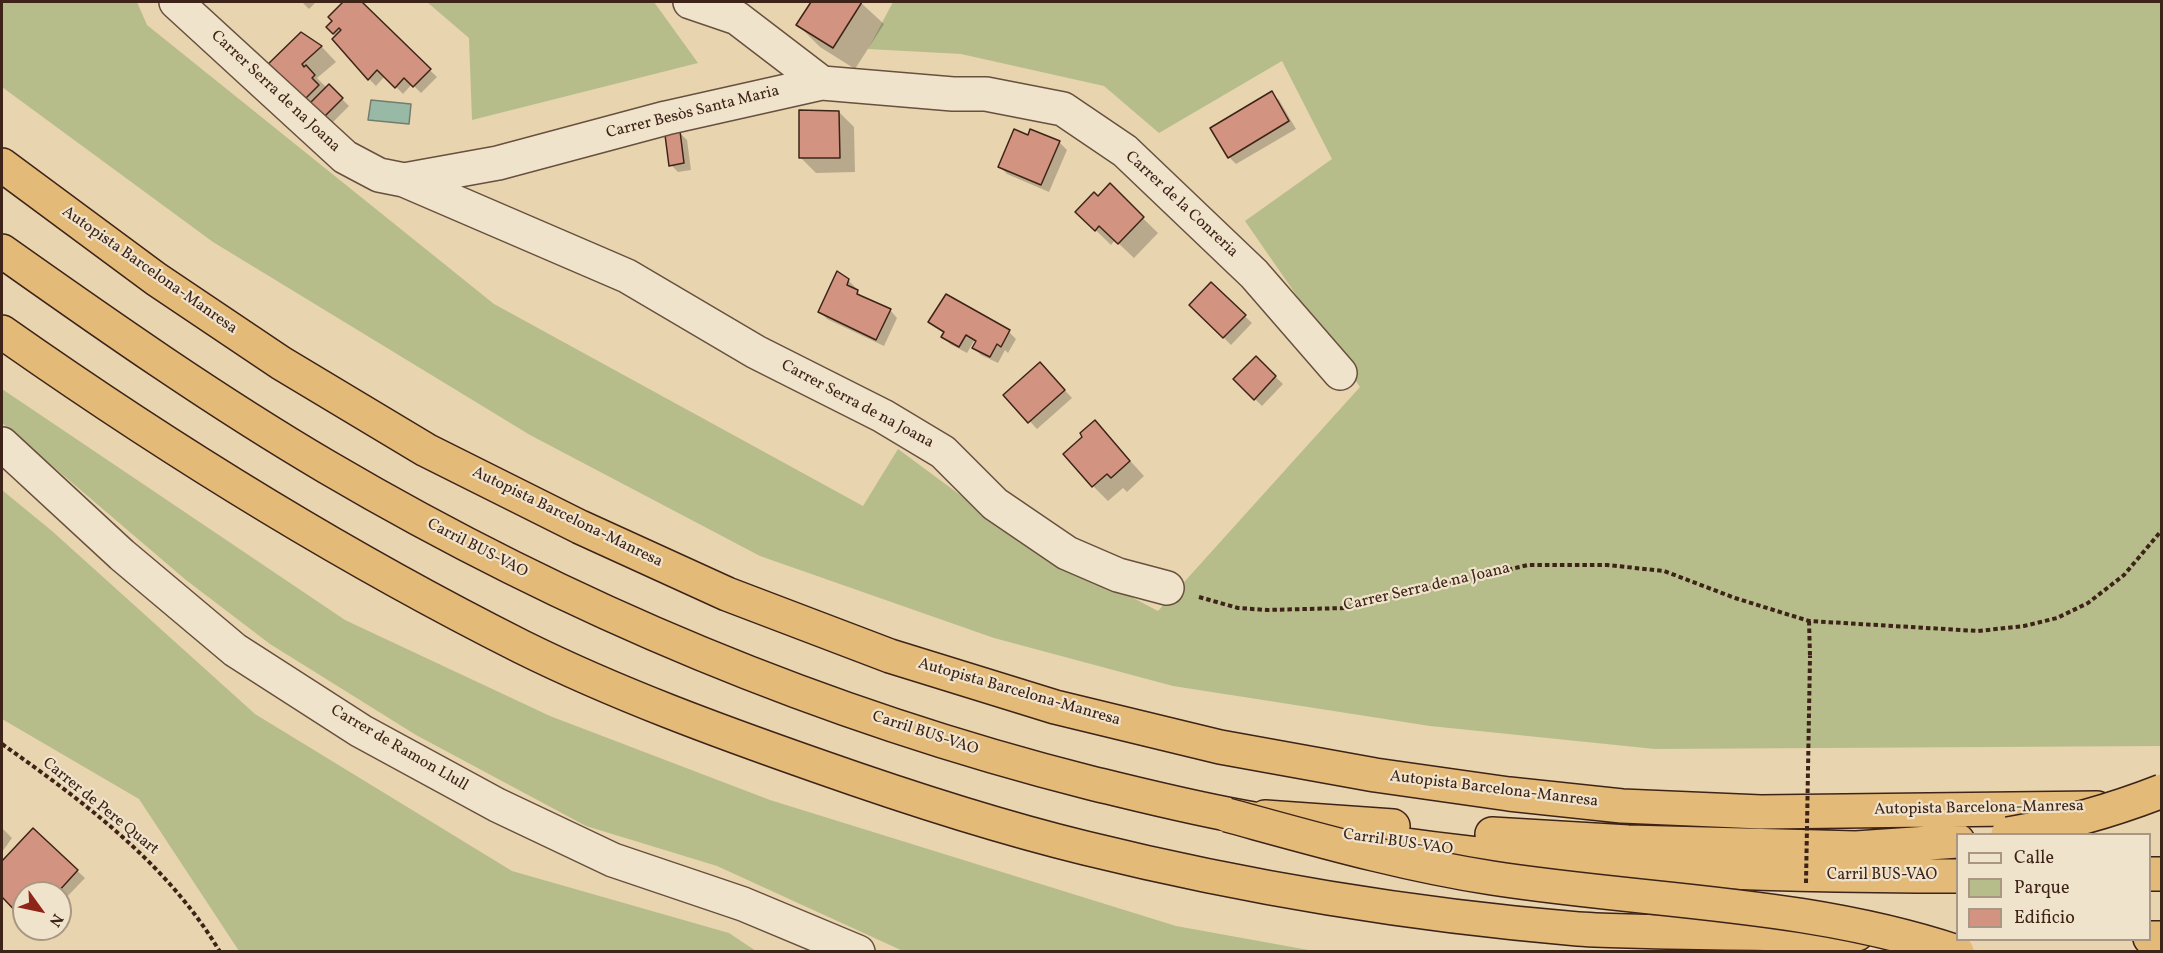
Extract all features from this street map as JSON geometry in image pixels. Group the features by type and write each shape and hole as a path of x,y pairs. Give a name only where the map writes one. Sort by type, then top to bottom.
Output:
{"highway":[{"name":"Autopista Barcelona-Manresa","path":"2,165 194,305 281,363 426,450 580,527 727,594 890,656 1055,707 1220,747 1375,775 1509,794 1622,806 1761,812 2162,807"},
{"name":"Carril BUS-VAO","path":"2,251 156,359 327,467 438,530 525,574 639,627 749,674 950,744 1046,771 1227,815 1377,841 1559,863 1808,875 1956,876"},
{"path":"2,332 157,437 299,525 372,567 524,648 678,716 918,801 1080,847 1164,867 1246,884 1417,911 1582,929 1751,934 1956,935"},
{"path":"2013,833 2105,811 2162,791"},
{"path":"1227,815 1628,842 1856,848 1956,841"},
{"path":"1227,815 1396,861 1492,878 1594,892 1788,912 1864,925 1958,951"}],"street":[{"name":"Carrer Serra de na Joana","path":"176,2 345,157 379,175 404,180 627,276 756,352 883,416 943,452 995,504 1067,554 1118,575 1167,588"},
{"path":"690,2 737,18 822,83"},
{"name":"Carrer Besòs Santa Maria","path":"404,180 498,163 666,118 822,83 953,94 986,94"},
{"name":"Carrer de la Conreria","path":"986,94 1063,109 1125,152 1254,274 1340,373"},
{"name":"Carrer de Ramon Llull","path":"2,444 122,555 235,650 361,731 497,805 613,860 743,904 858,951"}],"path":[{"name":"Carrer Serra de na Joana","path":"1167,588 1238,608 1292,611 1345,608 1528,566 1607,565 1664,571 1735,598 1809,621 1978,631 2024,626 2057,618 2088,603 2124,575 2162,530"},
{"path":"1806,892 1809,621"},
{"name":"Carrer de Pere Quart","path":"2,744 141,852 202,921 220,951"}],"green space":[{"path":"2,2 137,2 147,25 494,304 863,506 898,449 1017,537 1158,611 1360,387 1245,221 1332,159 1282,61 1159,133 1104,86 961,54 868,49 893,2 2161,2 2161,746 1655,749 1430,726 1173,686 994,638 760,556 530,435 213,242 2,87"},
{"path":"427,2 654,2 698,63 472,120 469,38"},
{"path":"2,389 345,620 550,716 770,800 1176,926 1314,951 903,951 717,866 586,826 416,735 270,644 186,580 2,423"},
{"path":"2,490 52,531 255,714 512,871 729,933 756,951 239,951 139,799 2,719"}],"shaded area":[{"path":"371,100 411,104 409,124 368,120"}],"building":[{"path":"343,2 362,2 431,69 413,87 404,78 395,88 377,70 368,80 332,39 341,30 339,28 333,34 326,27 332,21 328,17"},
{"path":"811,2 862,2 833,48 796,25"},
{"path":"301,32 322,46 302,64 304,67 306,65 315,75 312,78 319,85 299,105 263,69"},
{"path":"329,84 343,98 321,120 307,106"},
{"path":"1272,91 1289,121 1228,158 1210,128"},
{"path":"799,110 839,111 840,158 799,158"},
{"path":"1014,129 1028,135 1030,129 1060,141 1041,185 998,167"},
{"path":"680,131 684,163 669,166 665,135"},
{"path":"1110,183 1144,217 1118,244 1099,226 1095,231 1075,212 1094,192 1098,196"},
{"path":"837,271 849,279 847,285 858,290 857,294 891,309 876,340 818,312"},
{"path":"1211,282 1246,315 1223,338 1189,305"},
{"path":"946,294 1010,330 1001,347 997,344 990,357 972,348 976,341 966,335 959,347 941,337 944,332 928,322"},
{"path":"1256,356 1276,376 1254,400 1233,379"},
{"path":"1040,362 1065,390 1028,423 1003,395"},
{"path":"1095,420 1130,461 1111,478 1107,474 1092,487 1063,454 1082,437 1080,433"},
{"path":"33,828 78,870 68,881 12,881 12,907 2,897 2,861"}]}
